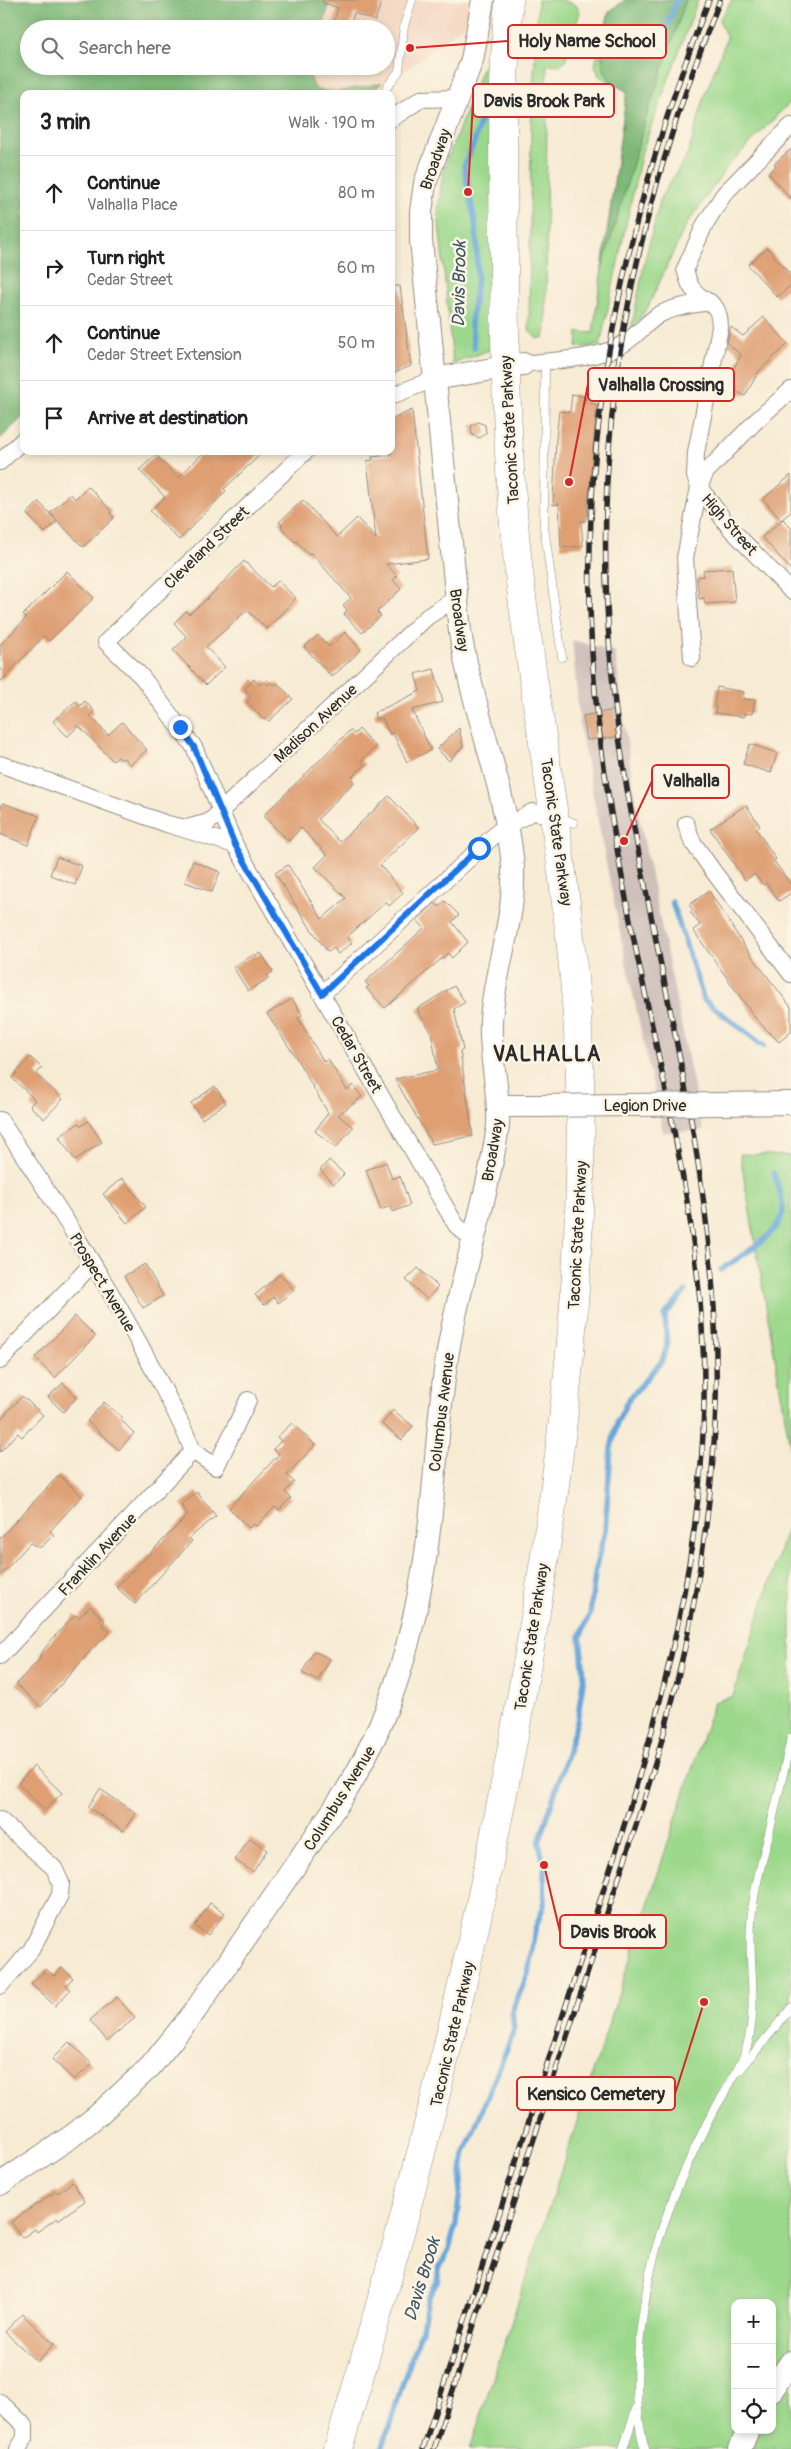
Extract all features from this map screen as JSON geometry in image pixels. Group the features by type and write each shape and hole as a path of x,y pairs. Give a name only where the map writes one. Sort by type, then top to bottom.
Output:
{"highway":[{"name":"Taconic State Parkway","path":"509,0 504,100 525,364"},
{"name":"Taconic State Parkway","path":"357,2449 421,2231 483,1980 535,1724 575,1468 593,1273 598,1135 592,974 518,562 507,426 525,364 520,139 526,0"},
{"name":"Taconic State Parkway","path":"338,2449 403,2228 452,2038 506,1785 549,1528 571,1335 578,1238 581,1142 575,980 566,889 564,819"}],"street":[{"name":"Broadway","path":"473,1240 494,1154 498,1126 498,1106 491,1054 491,1021 497,973 513,888 513,867 507,825 466,667 456,598 421,248 421,205 430,169 472,60 483,0"},
{"path":"395,116 421,99 458,98"},
{"path":"710,302 692,288 685,269 705,224 724,194 791,126"},
{"path":"395,394 434,379 609,351 621,346 659,314 694,304 710,302"},
{"name":"High Street","path":"710,302 720,314 720,328 696,454 695,476 699,488 730,528 791,591"},
{"path":"692,658 685,558 699,488 706,472 757,420 791,390"},
{"path":"0,462 20,443"},
{"name":"Cleveland Street","path":"106,642 302,455"},
{"name":"Madison Avenue","path":"167,824 196,828 209,822 427,617 456,598"},
{"name":"Cedar Street","path":"106,642 142,677 194,747 235,845 456,1225 473,1240"},
{"path":"0,764 167,824 235,845"},
{"path":"322,994 507,825 532,812 564,819"},
{"path":"686,824 692,841 713,871 791,974"},
{"name":"Legion Drive","path":"498,1106 791,1103"},
{"name":"Prospect Avenue","path":"0,1120 56,1202 133,1331 193,1451"},
{"name":"Columbus Avenue","path":"0,2184 63,2142 98,2115 151,2066 195,2012 365,1761 395,1692 414,1616 424,1565 444,1376 473,1240"},
{"path":"0,1361 92,1264"},
{"path":"193,1451 216,1467 248,1400"},
{"name":"Franklin Avenue","path":"0,1656 193,1451"},
{"path":"0,1820 54,1868 62,1883 60,1895 31,1950 0,1986"},
{"path":"773,2389 791,2362"},
{"path":"0,2402 25,2426 25,2438 18,2449"},
{"path":"740,2449 746,2434"}],"lane":[{"path":"385,90 399,71 404,26 412,0"},
{"path":"525,364 544,527 562,657"},
{"path":"738,2072 748,2042 753,2011 751,1923 757,1884 791,1738"},
{"path":"644,2449 636,2407 637,2372 644,2313 667,2214 708,2120 738,2072 791,2008"},
{"path":"623,2449 636,2407"}],"shaded area":[{"path":"330,0 473,0 471,19 406,70 382,83 345,90 315,89 310,75 395,75 395,20 324,20"},
{"path":"572,640 615,652 633,787 703,1131 663,1132 622,943 580,729"}],"green space":[{"path":"0,0 330,0 324,20 20,20 20,75 310,75 315,89 322,90 20,90 20,420 0,439"},
{"path":"538,0 561,0 576,5 580,12 565,61 559,65 547,64 546,328 544,337 537,339 529,330 531,129"},
{"path":"625,0 698,0 642,151 600,345 577,348 578,332 593,333 627,91 599,76 595,65 609,12"},
{"path":"625,0 686,0 649,109 602,269 627,91 615,85 608,77 603,68 602,47 609,12"},
{"path":"732,0 756,2 791,0 791,101 727,167 685,227 648,307 631,330 645,260 661,197 688,154 705,95 727,38 719,20"},
{"path":"498,59 492,349 453,364 438,212 443,171 483,66"},
{"path":"382,83 374,90 345,90"},
{"path":"740,1154 791,1156 791,1452"},
{"path":"791,1516 791,2449 470,2449 714,1702 733,1696"}],"building":[{"path":"322,0 382,0 375,20 354,13 352,20 334,20 338,8 322,2"},
{"path":"791,149 791,199 768,173 776,166 774,164"},
{"path":"767,248 791,275 791,285 777,297 748,265"},
{"path":"395,286 400,286 411,366 395,372"},
{"path":"764,317 788,344 759,371 745,396 724,385 741,355 727,343 730,329 731,327 743,336"},
{"path":"572,394 586,397 585,402 597,404 587,517 585,521 581,521 583,546 561,548 559,504 553,505 556,440 559,411 570,412"},
{"path":"412,410 428,559 386,564 397,576 393,580 401,589 377,612 381,616 362,633 344,614 347,610 343,605 351,598 311,553 309,555 295,542 281,527 282,525 279,522 303,500 337,537 357,518 376,539 367,461 373,460 372,457 395,455 395,418"},
{"path":"478,422 485,425 486,433 480,438 472,435 471,426"},
{"path":"156,455 178,478 201,455 260,455 224,489 226,491 179,540 150,511 165,497 139,470"},
{"path":"791,475 791,512 781,520 763,499"},
{"path":"88,486 111,511 110,513 114,518 83,547 50,513 71,494 75,499"},
{"path":"39,502 57,521 45,533 27,514"},
{"path":"783,519 791,528 791,570 762,537"},
{"path":"244,561 271,587 278,581 296,598 267,629 247,610 206,647 225,667 206,685 173,650 187,637 174,623 186,611 189,614 207,599"},
{"path":"732,568 735,602 705,604 704,598 699,599 697,577 704,576 703,570"},
{"path":"67,571 94,598 49,641 44,636 0,682 0,645 26,618 23,615"},
{"path":"345,632 361,650 332,677 304,647 318,635 329,647"},
{"path":"434,669 443,702 412,710 431,750 407,762 392,732 390,735 382,718 376,719 374,713 420,691 415,674"},
{"path":"254,679 260,685 264,681 268,685 271,682 274,685 277,683 293,699 269,721 266,718 264,720 247,701 251,696 245,689"},
{"path":"717,687 744,692 743,699 755,700 752,714 744,713 744,717 715,713"},
{"path":"76,701 80,706 85,701 94,711 90,716 108,735 122,722 147,750 130,765 124,758 121,760 118,757 113,761 79,726 68,736 66,735 53,721"},
{"path":"614,710 617,737 587,740 583,716"},
{"path":"459,728 463,746 449,761 437,749"},
{"path":"359,729 376,747 361,761 365,765 351,778 354,782 318,819 340,842 389,796 419,828 380,865 403,893 389,906 386,902 347,937 352,943 338,954 334,948 328,952 275,873 288,865 322,919 346,898 315,867 327,855 301,828 289,841 263,816 350,730 354,734"},
{"path":"750,744 777,753 771,773 743,764"},
{"path":"3,803 39,816 28,845 0,834 0,810"},
{"path":"746,805 760,826 756,829 776,859 774,861 791,885 791,893 779,901 766,883 763,885 755,874 745,880 710,829"},
{"path":"57,857 82,866 75,885 50,875"},
{"path":"193,861 220,872 212,892 185,882"},
{"path":"709,891 747,950 791,1007 791,1032 779,1042 756,1019 693,930 700,925 690,912 693,910 689,905"},
{"path":"445,901 459,915 452,922 468,942 452,958 448,953 385,1008 366,988 369,986 365,982 424,928 417,920 435,903 439,907"},
{"path":"261,953 273,972 267,975 269,978 248,991 233,967 255,954 256,956"},
{"path":"454,986 465,1002 454,1009 463,1050 460,1051 473,1136 432,1144 395,1079 438,1070 431,1032 417,1009"},
{"path":"292,999 302,1015 298,1018 324,1062 328,1059 347,1090 353,1085 362,1097 338,1115 353,1127 336,1148 315,1131 328,1113 295,1056 267,1014"},
{"path":"30,1057 42,1068 36,1074 63,1099 44,1119 30,1106 35,1100 12,1078"},
{"path":"215,1086 226,1103 202,1119 191,1103"},
{"path":"88,1121 102,1142 75,1160 59,1137 79,1123 81,1126"},
{"path":"329,1160 344,1174 334,1184 320,1170"},
{"path":"386,1162 392,1179 400,1176 410,1205 393,1212 390,1206 381,1210 366,1170"},
{"path":"122,1178 146,1207 127,1223 103,1194"},
{"path":"145,1264 163,1296 143,1308 124,1276"},
{"path":"418,1268 438,1287 427,1299 406,1280"},
{"path":"280,1274 294,1290 278,1303 274,1297 264,1305 255,1295"},
{"path":"75,1316 95,1336 55,1378 35,1358"},
{"path":"63,1383 77,1397 63,1412 48,1397"},
{"path":"22,1396 43,1415 22,1437 18,1433 0,1452 0,1420"},
{"path":"104,1402 123,1418 121,1420 134,1433 119,1450 87,1421"},
{"path":"393,1410 413,1426 402,1440 382,1424"},
{"path":"292,1423 315,1445 287,1475 294,1482 285,1492 291,1498 279,1510 275,1507 256,1526 254,1524 249,1528 229,1508 279,1454 273,1449 281,1441 277,1437"},
{"path":"59,1475 82,1496 50,1531 54,1535 40,1548 30,1543 0,1576 0,1538"},
{"path":"197,1492 216,1516 189,1538 192,1541 135,1604 116,1587 188,1515 181,1505"},
{"path":"90,1606 105,1621 102,1624 110,1632 92,1649 41,1707 16,1684 39,1660 41,1653 54,1637 75,1615 79,1618"},
{"path":"314,1651 330,1659 318,1681 302,1673"},
{"path":"34,1766 62,1793 45,1810 18,1783"},
{"path":"100,1789 136,1813 123,1831 88,1807"},
{"path":"250,1838 267,1850 253,1872 235,1860"},
{"path":"210,1903 225,1913 208,1935 195,1926"},
{"path":"62,1968 73,1978 66,1985 70,1990 55,2006 31,1984 46,1969 54,1976"},
{"path":"117,1997 135,2018 107,2041 90,2020"},
{"path":"69,2042 92,2064 74,2080 52,2059"},
{"path":"72,2182 85,2201 58,2220 57,2218 37,2232 35,2229 22,2238 11,2222 56,2191 58,2193"},
{"path":"22,2314 54,2344 37,2362 5,2332"}],"waterway":[{"name":"Davis Brook","path":"599,36 649,48 663,36 677,0"},
{"name":"Davis Brook","path":"540,27 571,26"},
{"name":"Davis Brook","path":"474,348 471,323 477,279 477,245 475,222 464,166 474,143 485,105"},
{"name":"Davis Brook","path":"672,902 704,1000 764,1046"},
{"name":"Davis Brook","path":"721,1270 767,1237 780,1220 783,1211 782,1202 774,1173"},
{"name":"Davis Brook","path":"382,2449 422,2329 428,2298 437,2282 439,2268 449,2249 456,2224 464,2155 514,2029 512,2011 528,1974 535,1930 544,1905 544,1865 539,1843 577,1722 584,1675 580,1637 590,1614 596,1566 605,1531 611,1448 617,1423 628,1400 662,1361 667,1346 665,1315 686,1291"}],"railway":[{"path":"423,2449 644,1759 663,1690 692,1548 700,1476 704,1403 703,1340 698,1277 678,1152 639,966 607,792 594,679 590,592 592,505 599,419 612,334 630,249 652,165 679,82 709,0"},
{"path":"434,2449 656,1760 675,1690 691,1619 708,1512 716,1403 715,1329 710,1255 689,1109 623,764 610,657 607,604 606,496 609,442 622,339 642,240 669,143 720,0"}],"place":[{"name":"Holy Name School","path":"410,48"},
{"name":"Davis Brook Park","path":"468,192"},
{"name":"Valhalla Crossing","path":"569,482"},
{"name":"Valhalla","path":"624,841"},
{"name":"Davis Brook","path":"544,1865"},
{"name":"Kensico Cemetery","path":"704,2002"}],"district":[{"name":"VALHALLA","path":"547,1054"}],"route":[{"path":"180,727 194,747 235,845 322,994 479,848"}]}
